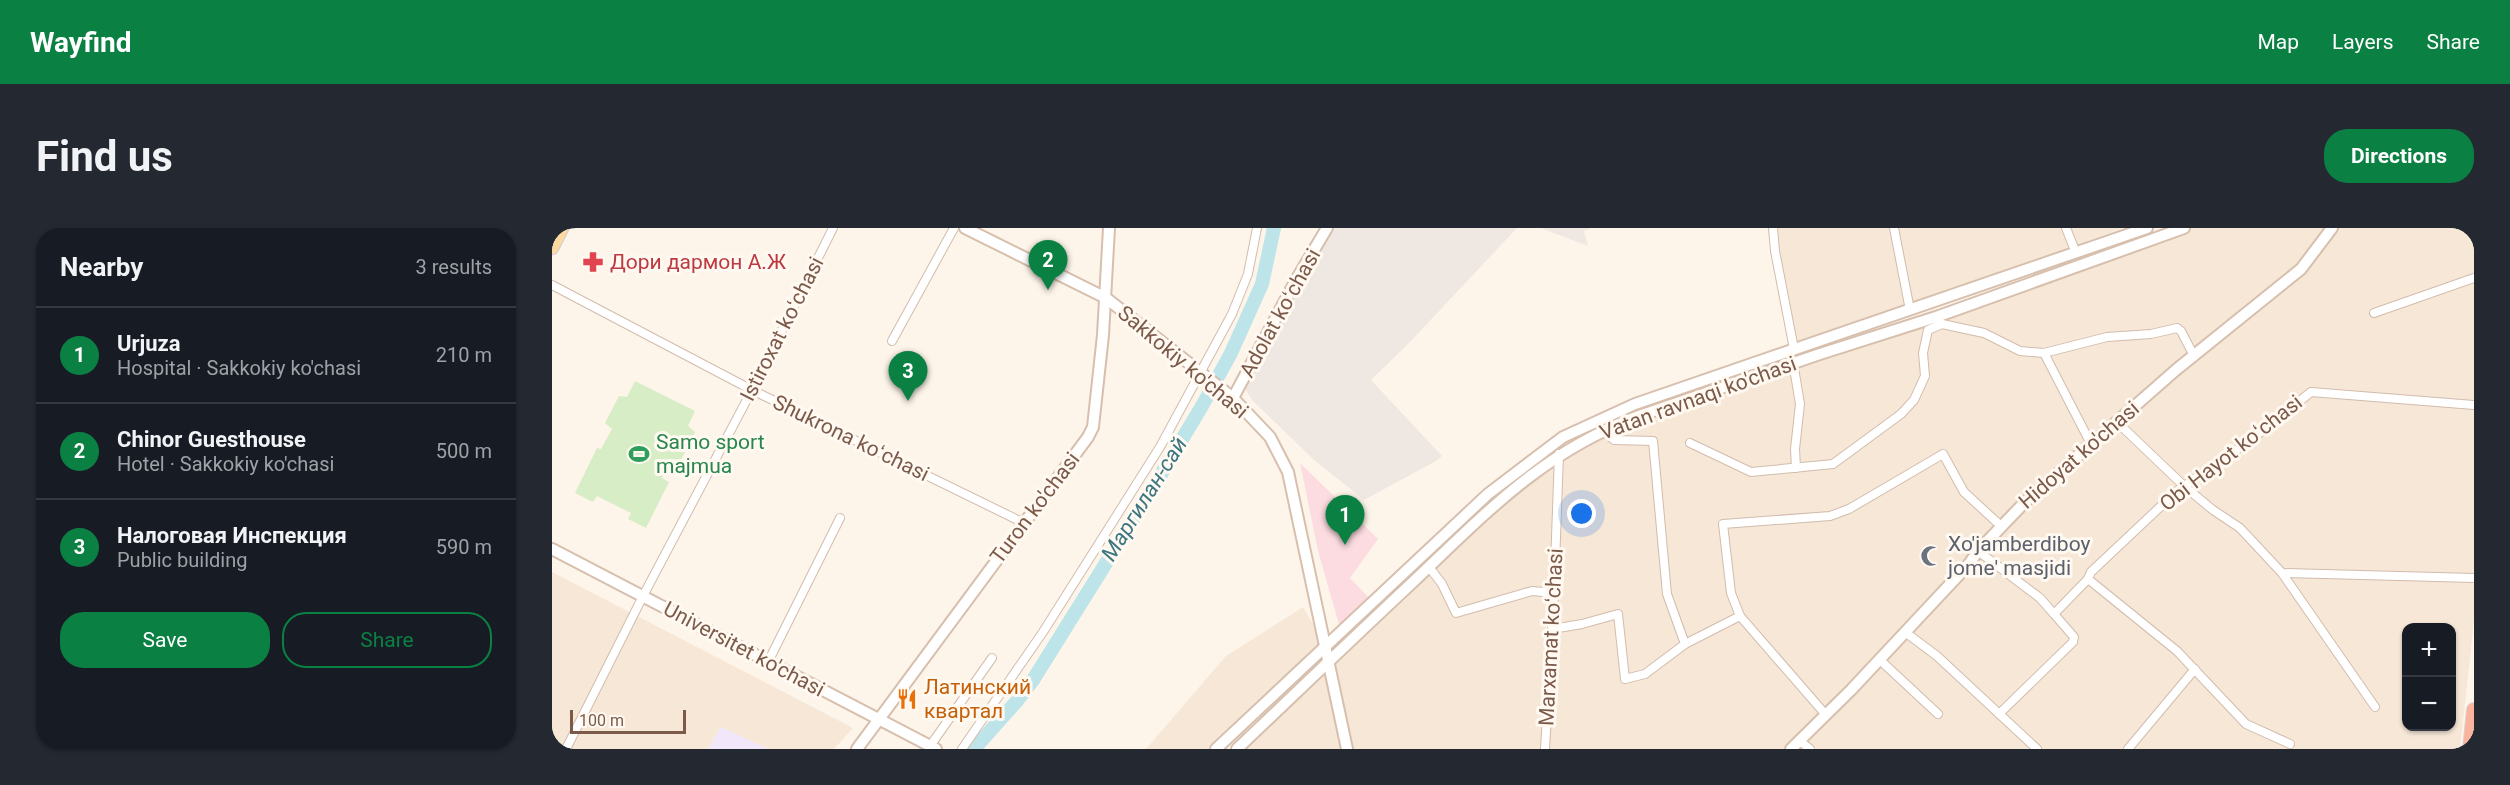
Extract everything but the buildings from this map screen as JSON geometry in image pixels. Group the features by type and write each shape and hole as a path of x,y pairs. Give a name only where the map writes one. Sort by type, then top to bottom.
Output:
{"highway":[{"path":"2470,749 2474,710"}],"main road":[{"path":"552,248 562,228"},
{"name":"Sakkokiy ko'chasi","path":"965,228 1106,298 1233,398 1270,437 1288,472 1327,646 1347,749"},
{"name":"Turon ko'chasi","path":"857,749 1088,437 1093,427 1106,298 1109,228"},
{"name":"Adolat koʻchasi","path":"1233,398 1296,280 1327,228"},
{"name":"Vatan ravnaqi ko'chasi","path":"1216,749 1488,494 1563,437 1628,407 2147,228"},
{"name":"Vatan ravnaqi ko'chasi","path":"1237,749 1496,503 1559,454 1603,431 1639,416 1793,362 1939,321 2184,228"},
{"name":"Hidoyat ko'chasi","path":"1791,749 1880,660 2001,526 2091,444 2301,269 2332,228"},
{"path":"1816,342 1820,354"},
{"name":"Universitet ko'chasi","path":"552,549 933,748"}],"street":[{"name":"Istiroxat koʻchasi","path":"566,749 833,228"},
{"path":"892,341 954,228"},
{"path":"962,749 1043,632 1160,447 1232,314 1248,274 1257,228"},
{"path":"1773,228 1775,251 1794,349"},
{"path":"1894,228 1910,310"},
{"path":"2066,228 2076,253"},
{"path":"2374,314 2474,278"},
{"name":"Shukrona koʻchasi","path":"552,285 752,390 1024,523"},
{"path":"1690,443 1751,472 1833,464 1901,414 1914,400 1925,376 1923,353 1925,337 1928,330 1939,321 1984,333 2020,351 2044,353 2107,336 2151,334 2172,327 2181,331 2194,356"},
{"path":"2044,353 2091,444"},
{"path":"1793,362 1800,404 1795,449 1796,468"},
{"name":"Obi Hayot koʻchasi","path":"2054,614 2088,579 2091,572 2184,486 2248,442 2311,392 2474,405"},
{"path":"2117,422 2184,486 2213,510 2240,528 2282,573 2375,707"},
{"path":"1603,431 1614,440 1653,441 1667,594 1685,645"},
{"name":"Marxamat koʻchasi","path":"1545,749 1559,454"},
{"path":"1826,715 1740,616 1731,594 1723,524 1830,516 1849,509 1943,454 1964,492 2001,526"},
{"path":"768,662 840,518"},
{"path":"1978,551 2040,598 2074,638 2073,642 1999,714"},
{"path":"1429,567 1442,584 1456,613 1532,591 1554,593"},
{"path":"2282,573 2474,578"},
{"path":"2088,579 2177,651 2246,724 2290,744"},
{"path":"1552,629 1618,614 1625,679 1645,674 1685,645 1740,616"},
{"path":"1905,632 1937,656 2037,749"},
{"path":"933,748 992,658"},
{"path":"1880,660 1938,714"},
{"path":"2128,749 2195,669"},
{"path":"1800,741 1810,749"}],"shaded area":[{"path":"1335,228 1517,228 1371,380 1442,456 1364,500 1313,459 1252,400 1245,389 1317,254"},
{"path":"1541,228 1591,228 1584,231 1588,246"},
{"path":"1772,228 2123,228 1795,342"},
{"path":"2189,228 2474,228 2474,621 2460,749 1245,749 1568,442"},
{"path":"1300,463 1378,539 1350,578 1369,598 1340,628 1318,551"},
{"path":"552,572 853,728 834,749 768,749 721,727 708,749 552,749"},
{"path":"1303,607 1324,643 1210,749 1146,749 1226,656"},
{"path":"721,727 768,749 708,749"}],"green space":[{"name":"Samo sport majmua","path":"635,381 695,411 688,426 695,432 681,460 672,459 662,478 669,482 646,528 628,519 631,513 597,496 593,502 575,493 597,448 601,449 612,429 605,423 619,396 627,397"}],"waterway":[{"name":"Маргилан-сай","path":"974,749 1033,680 1202,406 1231,353 1262,284 1274,228"}],"place":[{"name":"Дори дармон А.Ж","path":"593,262"},
{"name":"Chinor Guesthouse","path":"1048,290"},
{"name":"Налоговая Инспекция","path":"908,401"},
{"name":"Samo sport majmua","path":"639,454"},
{"name":"Urjuza","path":"1345,545"},
{"name":"Xo'jamberdiboy jome' masjidi","path":"1931,556"},
{"name":"Латинский квартал","path":"907,699"}]}
